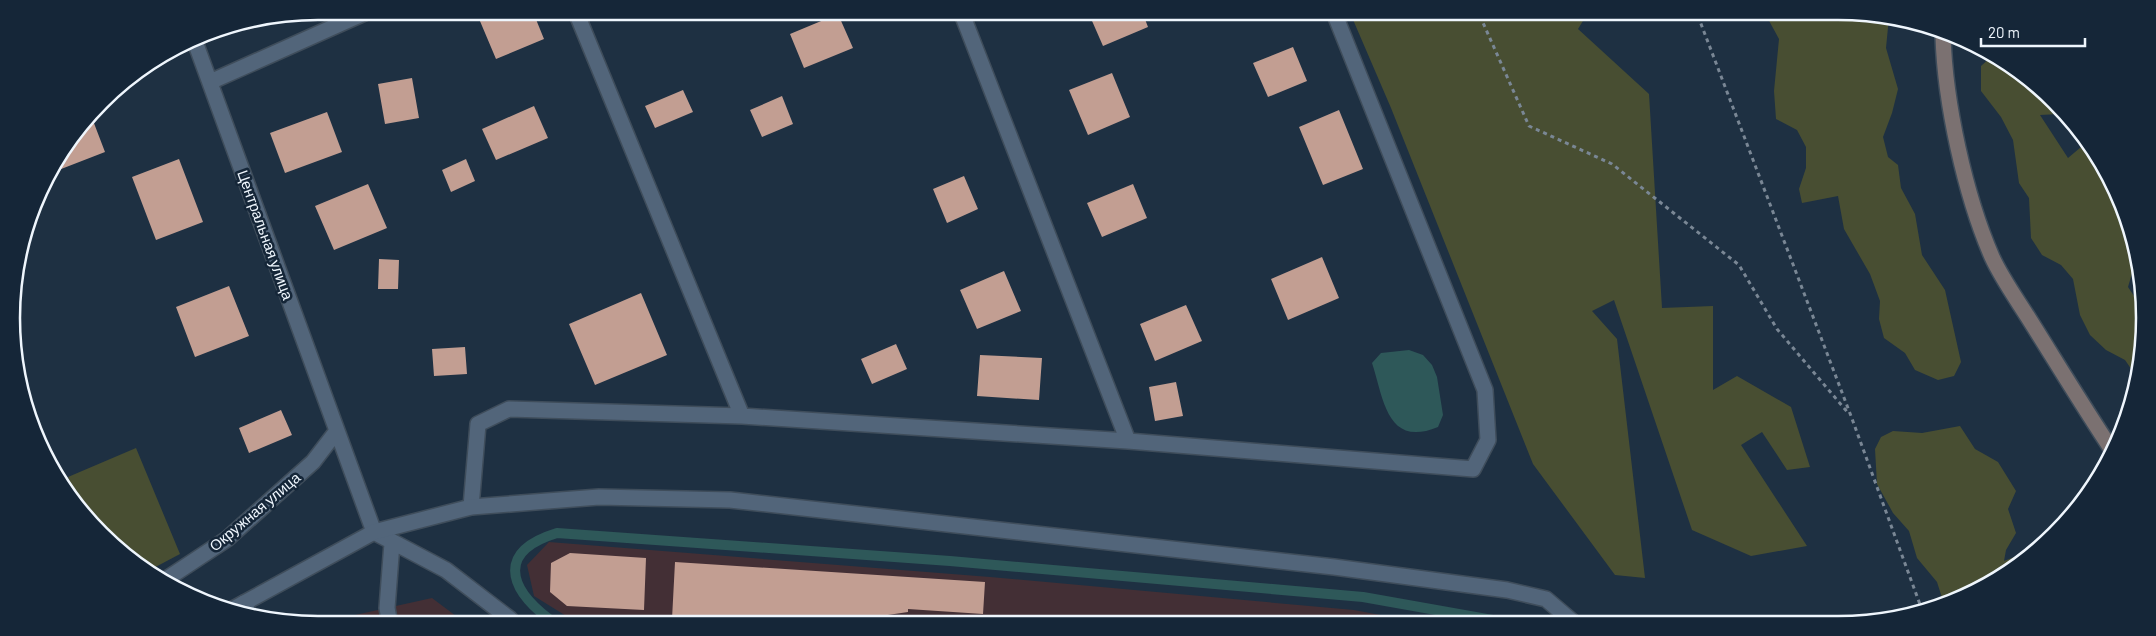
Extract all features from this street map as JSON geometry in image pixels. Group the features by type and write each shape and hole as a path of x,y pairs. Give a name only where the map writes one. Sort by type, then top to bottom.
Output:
{"main road":[{"path":"1943,40 1955,132 1973,206 1993,258 2108,444"}],"street":[{"path":"210,82 351,20"},
{"path":"579,20 742,416"},
{"path":"964,20 1128,441"},
{"path":"471,507 478,424 509,409 742,416 1128,441 1473,469 1488,440 1485,390 1337,20"},
{"name":"Центральная улица","path":"197,46 374,532"},
{"name":"Окружная улица","path":"170,577 227,539 248,521 313,462 336,432"},
{"path":"246,607 374,532 471,507 599,497 740,501 1334,567 1508,590 1546,599 1566,616"},
{"path":"374,532 446,570 506,616"},
{"path":"388,616 387,608 392,543"}],"path":[{"path":"1482,20 1529,126 1612,164 1738,265 1777,329 1851,416"},
{"path":"1700,20 1851,416 1920,604"}],"shaded area":[{"path":"1353,20 1584,20 1578,29 1649,94 1662,308 1713,306 1713,390 1737,376 1791,407 1810,467 1787,470 1762,432 1741,445 1807,546 1751,556 1692,530 1614,300 1592,311 1617,339 1645,578 1615,575 1533,464 1391,108"},
{"path":"1769,20 1838,20 1888,25 1886,48 1898,89 1883,137 1888,157 1898,165 1901,188 1915,214 1922,255 1945,290 1961,362 1954,376 1938,380 1915,370 1905,353 1884,338 1879,319 1880,301 1870,274 1844,229 1838,196 1802,203 1799,189 1806,168 1806,147 1797,130 1776,119 1774,91 1779,39"},
{"path":"1987,60 2004,70 2049,107 2055,114 2040,115 2068,158 2082,147 2105,186 2126,241 2132,273 2128,287 2135,297 2136,318 2131,369 2125,360 2106,350 2090,335 2080,315 2073,279 2061,265 2042,255 2031,238 2029,198 2019,183 2013,140 2001,117 1981,91 1981,66"},
{"path":"1409,350 1423,355 1432,365 1437,377 1443,415 1438,427 1421,432 1408,431 1398,426 1390,417 1380,392 1372,363 1381,353"},
{"path":"1960,426 1975,449 1998,462 2016,491 2008,509 2016,533 2006,550 2004,561 2016,556 1987,576 1942,597 1937,582 1917,558 1909,531 1893,513 1877,484 1875,449 1881,437 1893,431 1922,433"},
{"path":"136,448 180,554 155,567 152,566 107,529 72,486 68,477"},
{"path":"549,542 990,577 1354,610 1386,616 566,616 534,596 527,565"},
{"path":"432,598 456,616 351,616"}],"building":[{"path":"480,20 536,20 544,39 496,59"},
{"path":"824,20 841,20 853,48 804,68 790,34"},
{"path":"1092,20 1145,20 1148,27 1103,46"},
{"path":"1293,47 1307,81 1268,97 1253,63"},
{"path":"1112,73 1130,117 1088,135 1069,90"},
{"path":"412,78 419,118 385,124 378,84"},
{"path":"683,90 693,112 655,128 645,106"},
{"path":"782,96 793,124 762,137 750,110"},
{"path":"534,106 548,138 496,160 482,129"},
{"path":"1339,110 1363,169 1323,185 1299,127"},
{"path":"327,112 342,152 285,173 270,133"},
{"path":"94,122 105,152 60,170 70,152"},
{"path":"179,159 203,222 156,240 132,177"},
{"path":"466,159 475,181 451,192 442,170"},
{"path":"964,176 978,209 947,223 933,189"},
{"path":"368,184 387,228 334,250 315,206"},
{"path":"1133,184 1147,218 1102,237 1087,203"},
{"path":"1322,257 1339,298 1288,320 1271,279"},
{"path":"379,259 399,260 398,289 378,289"},
{"path":"1004,271 1021,311 977,329 960,290"},
{"path":"229,286 249,336 195,357 176,307"},
{"path":"641,293 667,355 595,385 569,324"},
{"path":"1186,305 1202,341 1155,361 1140,324"},
{"path":"896,344 907,369 872,384 861,359"},
{"path":"465,347 467,374 434,376 432,349"},
{"path":"980,355 1042,358 1039,400 977,396"},
{"path":"1176,382 1183,416 1155,421 1149,387"},
{"path":"281,410 292,435 249,453 239,428"},
{"path":"570,553 646,558 644,610 567,606 550,592 551,563"},
{"path":"675,562 985,582 983,614 908,609 908,612 881,616 672,616"}],"waterway":[{"path":"546,616 524,595 515,571 517,560 525,550 538,541 557,533 950,561 1363,597 1470,616"}]}
